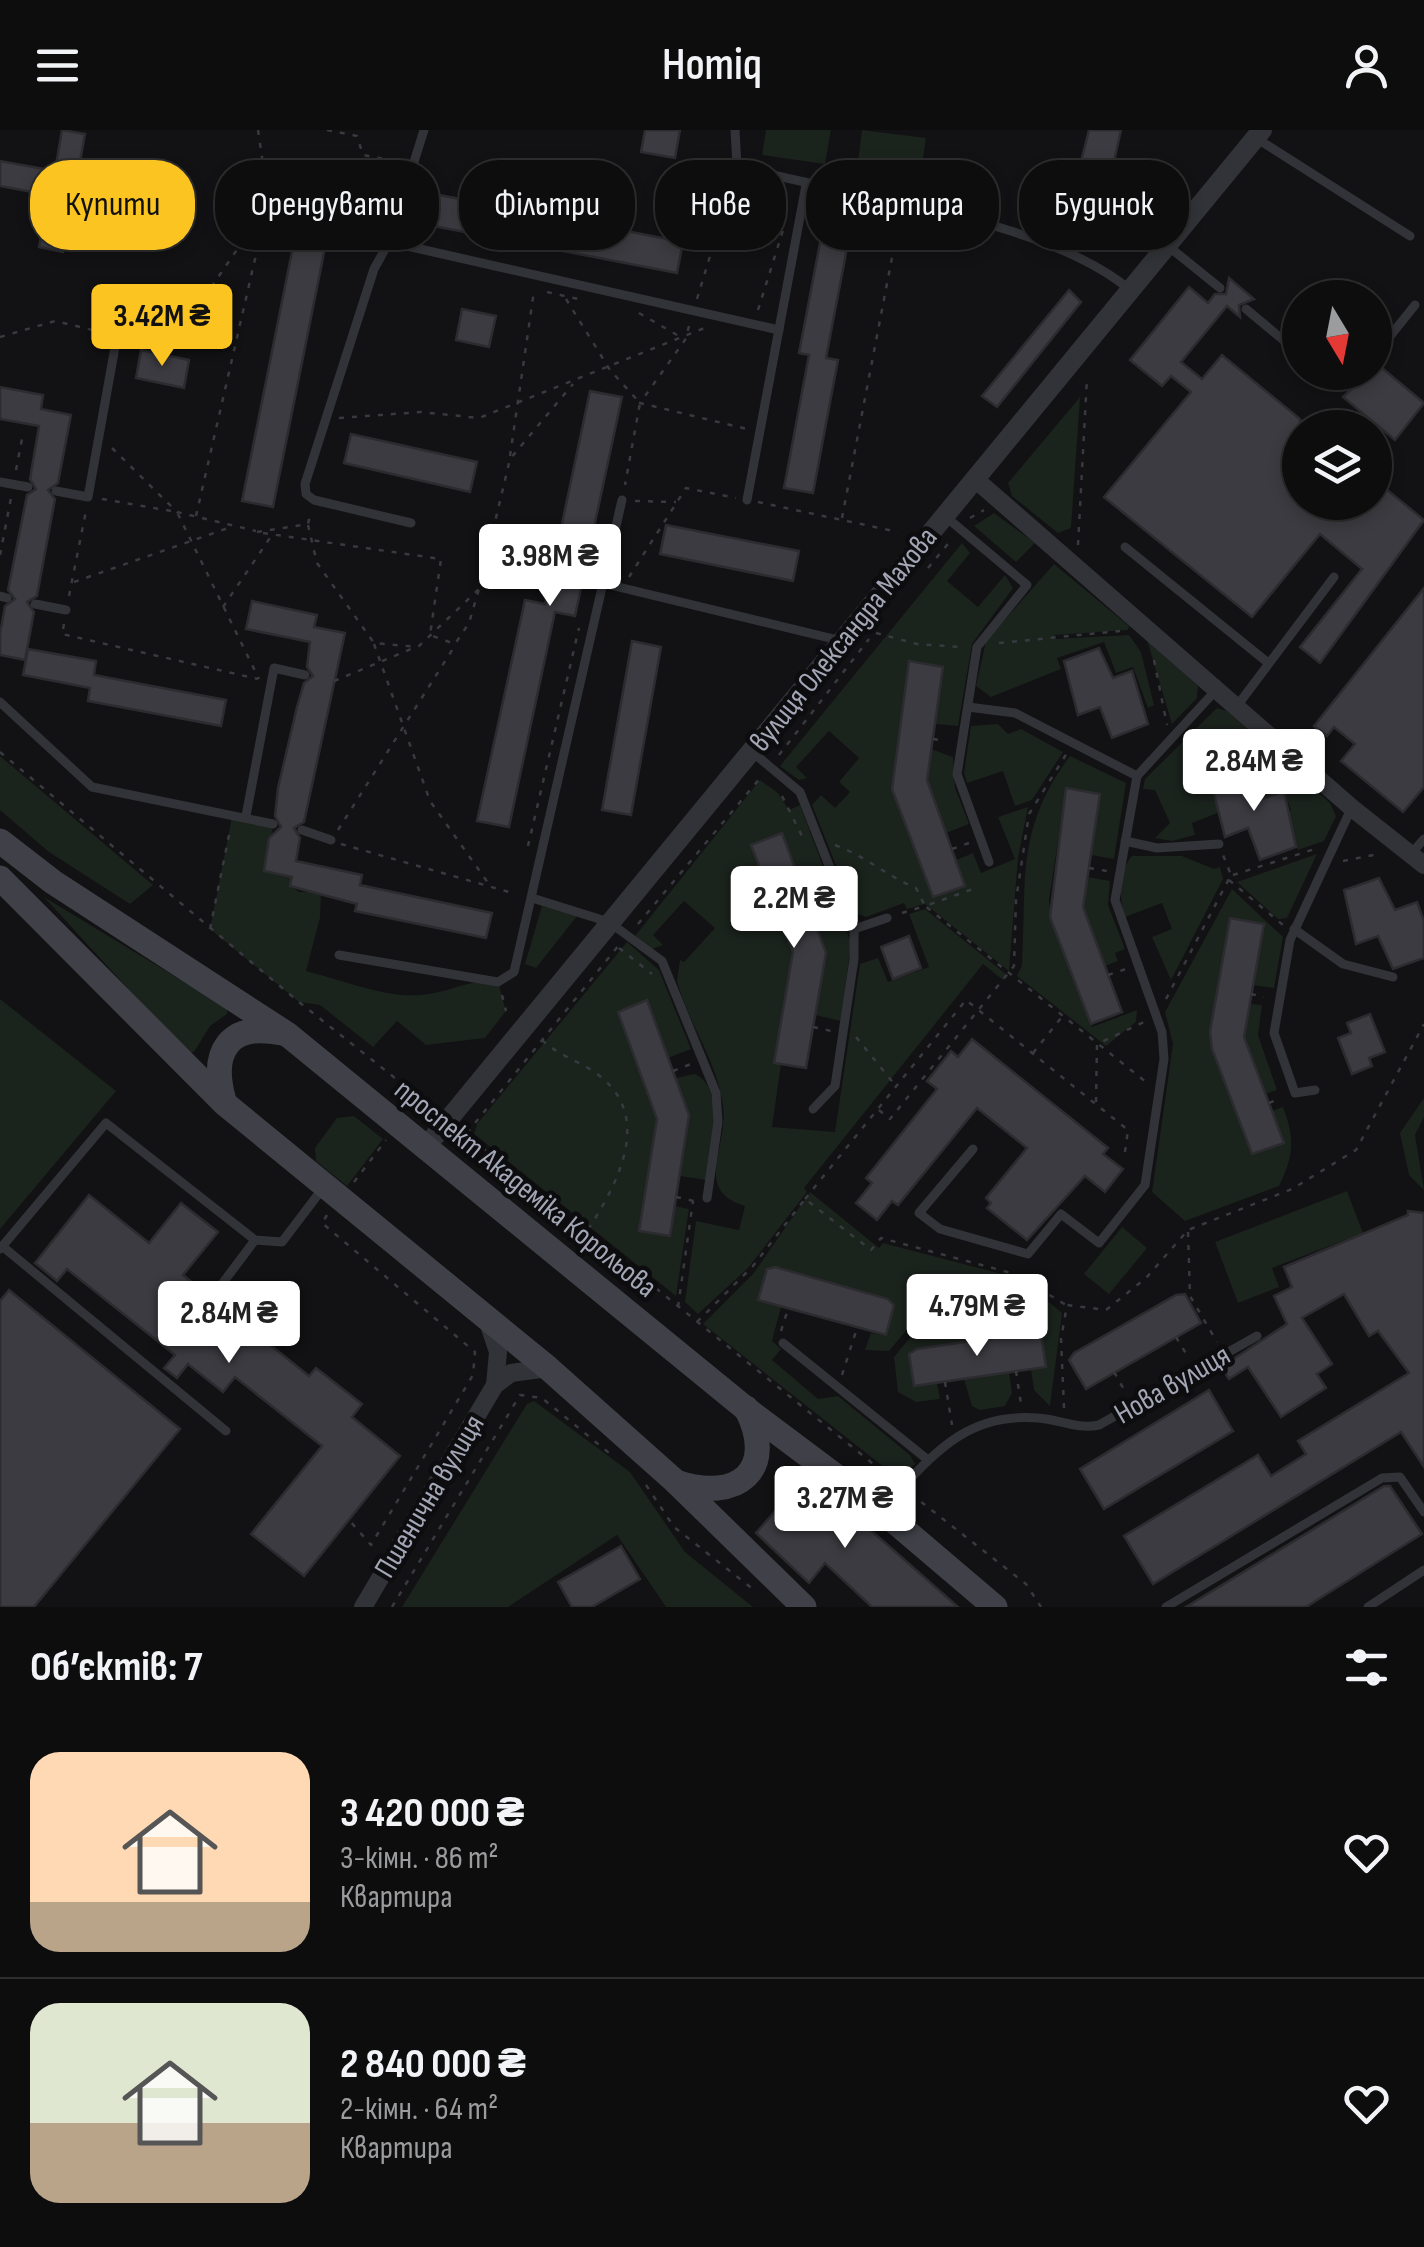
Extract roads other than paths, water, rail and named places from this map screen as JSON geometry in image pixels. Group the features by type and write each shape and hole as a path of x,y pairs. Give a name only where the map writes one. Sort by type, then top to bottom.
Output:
{"main road":[{"name":"проспект Академіка Корольова","path":"0,841 53,882 287,1034 745,1408 881,1510 994,1607"},
{"path":"0,878 224,1103 548,1368 676,1482 804,1607"},
{"path":"224,1103 217,1070 227,1044 251,1030 287,1034"},
{"path":"676,1482 716,1490 744,1480 759,1446 745,1408"}],"street":[{"name":"вулиця Олександра Махова","path":"1189,218 1259,134"},
{"name":"вулиця Олександра Махова","path":"425,1148 841,641 952,522 974,479 1162,250"},
{"path":"974,479 1352,808 1418,859"},
{"name":"Пшенична вулиця","path":"484,1314 498,1352 495,1385"},
{"name":"Пшенична вулиця","path":"364,1607 495,1385 511,1373 548,1368"}],"lane":[{"path":"413,160 424,130"},
{"path":"735,130 737,166 806,185 747,500"},
{"path":"1259,134 1410,236"},
{"path":"999,229 1035,238 1090,261 1130,290"},
{"path":"385,250 374,269 305,484 306,494 314,500 411,523"},
{"path":"425,250 779,330"},
{"path":"1172,250 1220,288"},
{"path":"1392,334 1415,305"},
{"path":"1246,309 1282,339"},
{"path":"56,492 88,497 117,336"},
{"path":"0,482 28,487"},
{"path":"339,955 498,982 514,972 606,584 622,500"},
{"path":"952,522 1027,585 980,640 957,774 990,862"},
{"path":"1125,546 1267,662"},
{"path":"1237,706 1334,577"},
{"path":"606,584 841,641"},
{"path":"35,604 66,610"},
{"path":"246,816 274,668 306,675"},
{"path":"972,1149 919,1214 940,1230 1028,1254 1061,1214 1098,1243 1145,1185 1164,1046 1117,910 1118,873 1137,776 1217,689"},
{"path":"0,702 92,786 274,824"},
{"path":"968,707 1016,713 1137,776"},
{"path":"751,752 800,792 854,928 835,1086 813,1109"},
{"path":"1315,1090 1295,1092 1274,1033 1291,929 1352,808"},
{"path":"302,830 331,840"},
{"path":"1418,859 1424,839"},
{"path":"1124,841 1158,848 1218,844"},
{"path":"532,898 609,922 662,961 718,1108 707,1201"},
{"path":"854,928 888,918"},
{"path":"1291,929 1344,964 1394,977"},
{"path":"226,1431 1,1247 106,1123 255,1240 282,1242 333,1192"},
{"path":"216,1292 255,1240"},
{"name":"Нова вулиця","path":"881,1510 954,1436 982,1424 1023,1417 1099,1425 1256,1336"},
{"path":"783,1343 928,1460"},
{"path":"1166,1607 1382,1478 1400,1477 1424,1512"},
{"path":"1368,1607 1424,1570"}]}
